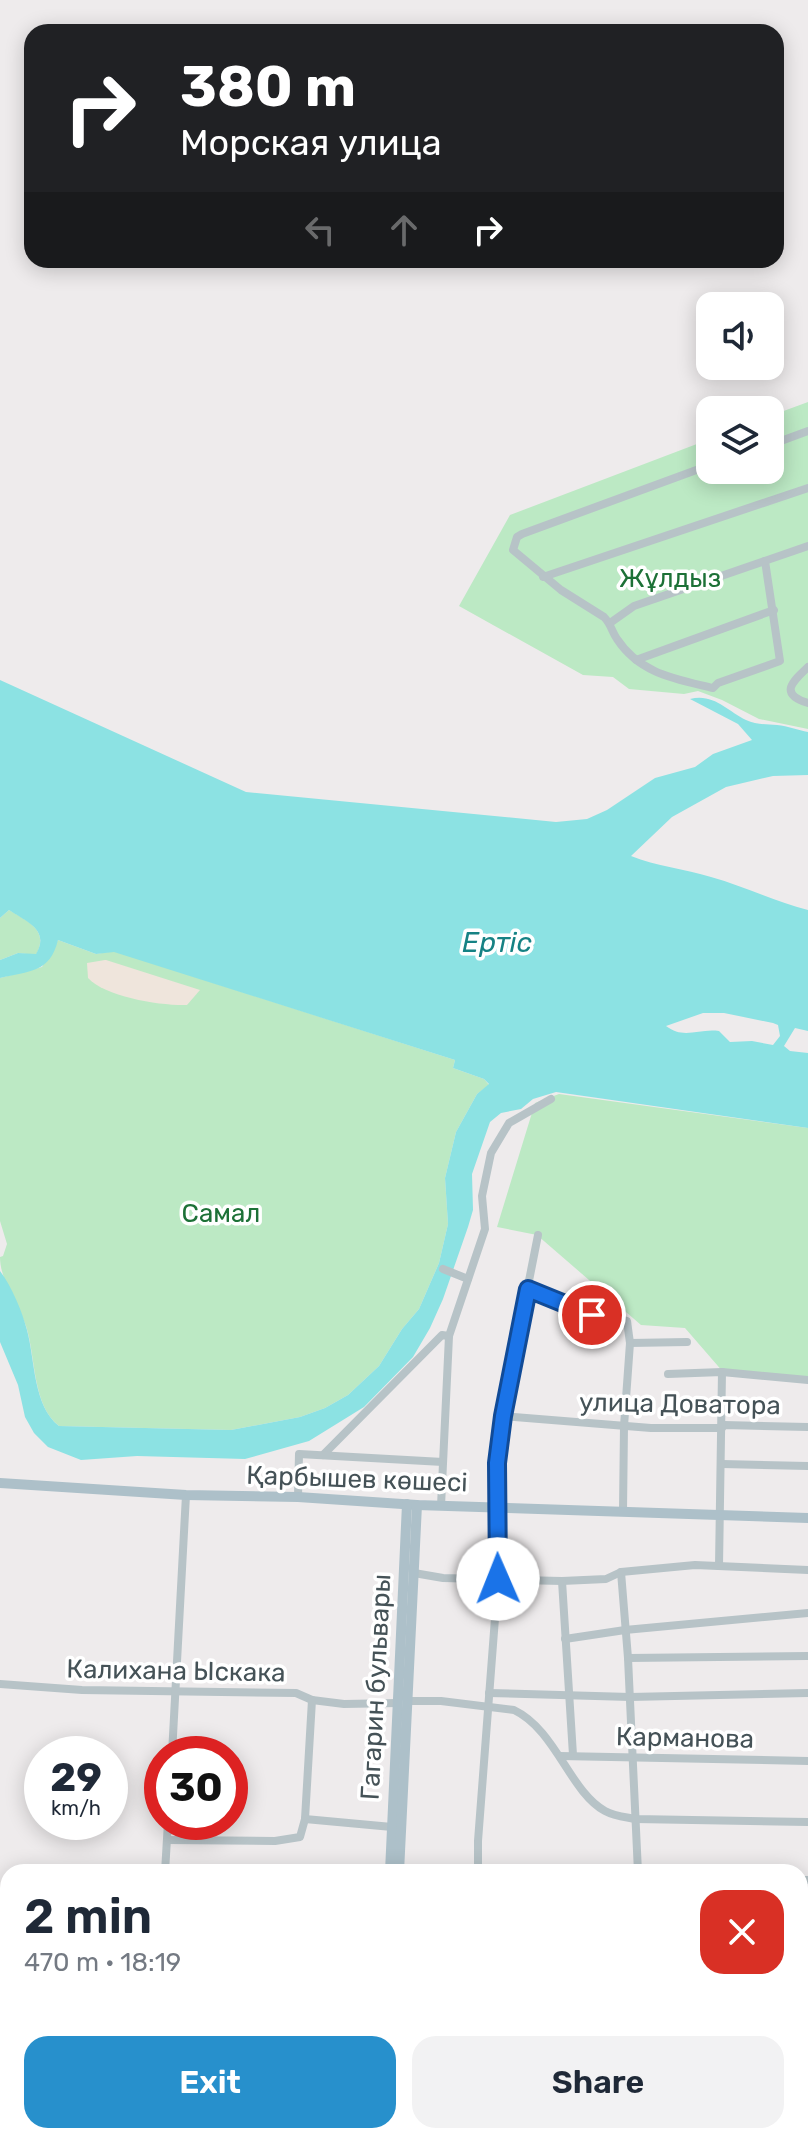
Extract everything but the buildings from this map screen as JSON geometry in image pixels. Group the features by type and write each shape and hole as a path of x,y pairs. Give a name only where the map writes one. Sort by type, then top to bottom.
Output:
{"main road":[{"name":"Қарбышев көшесі","path":"0,1483 186,1495 808,1518"},
{"name":"Гагарин бульвары","path":"390,1864 414,1573 412,1504"},
{"name":"Гагарин бульвары","path":"399,1864 412,1504"}],"street":[{"path":"784,440 808,431"},
{"path":"696,470 522,534 513,544 513,550 543,577 610,623 616,639 647,670 713,688 718,683 780,661 765,561"},
{"path":"543,577 808,488"},
{"path":"610,623 634,606 808,546"},
{"path":"636,660 774,610"},
{"path":"808,667 790,688 798,700 808,703"},
{"path":"441,1506 449,1336 485,1229 482,1196 491,1153 509,1123 551,1099"},
{"path":"478,1864 498,1579 497,1463 503,1416 538,1235"},
{"path":"443,1269 468,1279"},
{"path":"528,1289 579,1311 627,1321 630,1343 624,1426 623,1511"},
{"path":"323,1455 442,1335 449,1336"},
{"path":"630,1343 687,1342"},
{"path":"668,1374 722,1372 808,1380"},
{"path":"719,1566 722,1372"},
{"name":"улица Доватора","path":"503,1416 688,1430 722,1428 724,1425 808,1427"},
{"path":"298,1497 299,1454 443,1462"},
{"path":"722,1464 808,1466"},
{"path":"173,1736 186,1495"},
{"path":"414,1573 443,1578 562,1581 606,1579 621,1572 695,1565 808,1570"},
{"path":"621,1572 638,1864"},
{"path":"562,1581 573,1755"},
{"path":"565,1639 625,1630 808,1613"},
{"path":"628,1658 808,1656"},
{"name":"Калихана Ыскака","path":"0,1684 176,1693 296,1693 312,1700 344,1704 441,1701 514,1710 523,1714 560,1756 590,1801 609,1814 635,1819 808,1822"},
{"path":"489,1693 630,1697 808,1693"},
{"path":"199,1840 275,1841 300,1837 305,1819 312,1700"},
{"name":"Карманова","path":"560,1756 808,1761"},
{"path":"305,1819 392,1827"},
{"path":"166,1864 167,1840"}],"green space":[{"name":"Жұлдыз","path":"808,402 808,729 759,719 698,691 684,694 629,689 613,677 583,675 459,606 510,515 696,444 696,484 784,484 784,411"},
{"path":"9,910 29,922 38,933 40,946 36,955 18,953 0,960 0,918"},
{"name":"Самал","path":"58,940 96,954 114,951 455,1060 453,1068 484,1079 489,1085 477,1094 456,1132 445,1178 448,1224 439,1263 419,1309 402,1329 379,1366 348,1395 300,1417 231,1430 59,1426 50,1417 39,1393 26,1326 1,1266 0,1257 7,1244 0,1221 0,978 42,967"},
{"path":"559,1094 808,1128 808,1380 724,1373 685,1328 641,1325 537,1235 497,1227 535,1103"}],"sand":[{"path":"105,960 200,990 187,1005 149,1002 120,995 96,985 88,978 87,963"}],"water":[{"name":"Ертіс","path":"0,680 246,792 556,822 587,819 607,810 655,778 695,767 713,754 752,740 738,724 690,699 706,698 750,722 808,732 808,775 773,776 726,787 672,817 631,856 701,874 808,910 808,1031 795,1028 784,1046 790,1051 808,1053 808,1128 556,1092 533,1099 521,1109 501,1113 490,1122 472,1174 473,1210 430,1328 413,1357 364,1407 309,1441 245,1459 137,1456 81,1460 48,1447 34,1433 25,1417 18,1385 0,1342 0,1271 25,1323 44,1407 59,1426 231,1430 300,1417 325,1408 348,1395 379,1366 402,1329 419,1309 439,1263 448,1224 445,1178 456,1132 477,1094 489,1084 484,1079 453,1068 455,1060 114,952 96,954 58,940 44,965 29,972 0,978 0,960 18,953 36,954 40,939 29,923 9,910 0,918","holes":["703,1013 724,1013 778,1025 780,1036 773,1045 752,1041 730,1042 719,1031 685,1033 666,1026"]}],"route":[{"path":"498,1579 497,1463 528,1289 592,1315"}]}
